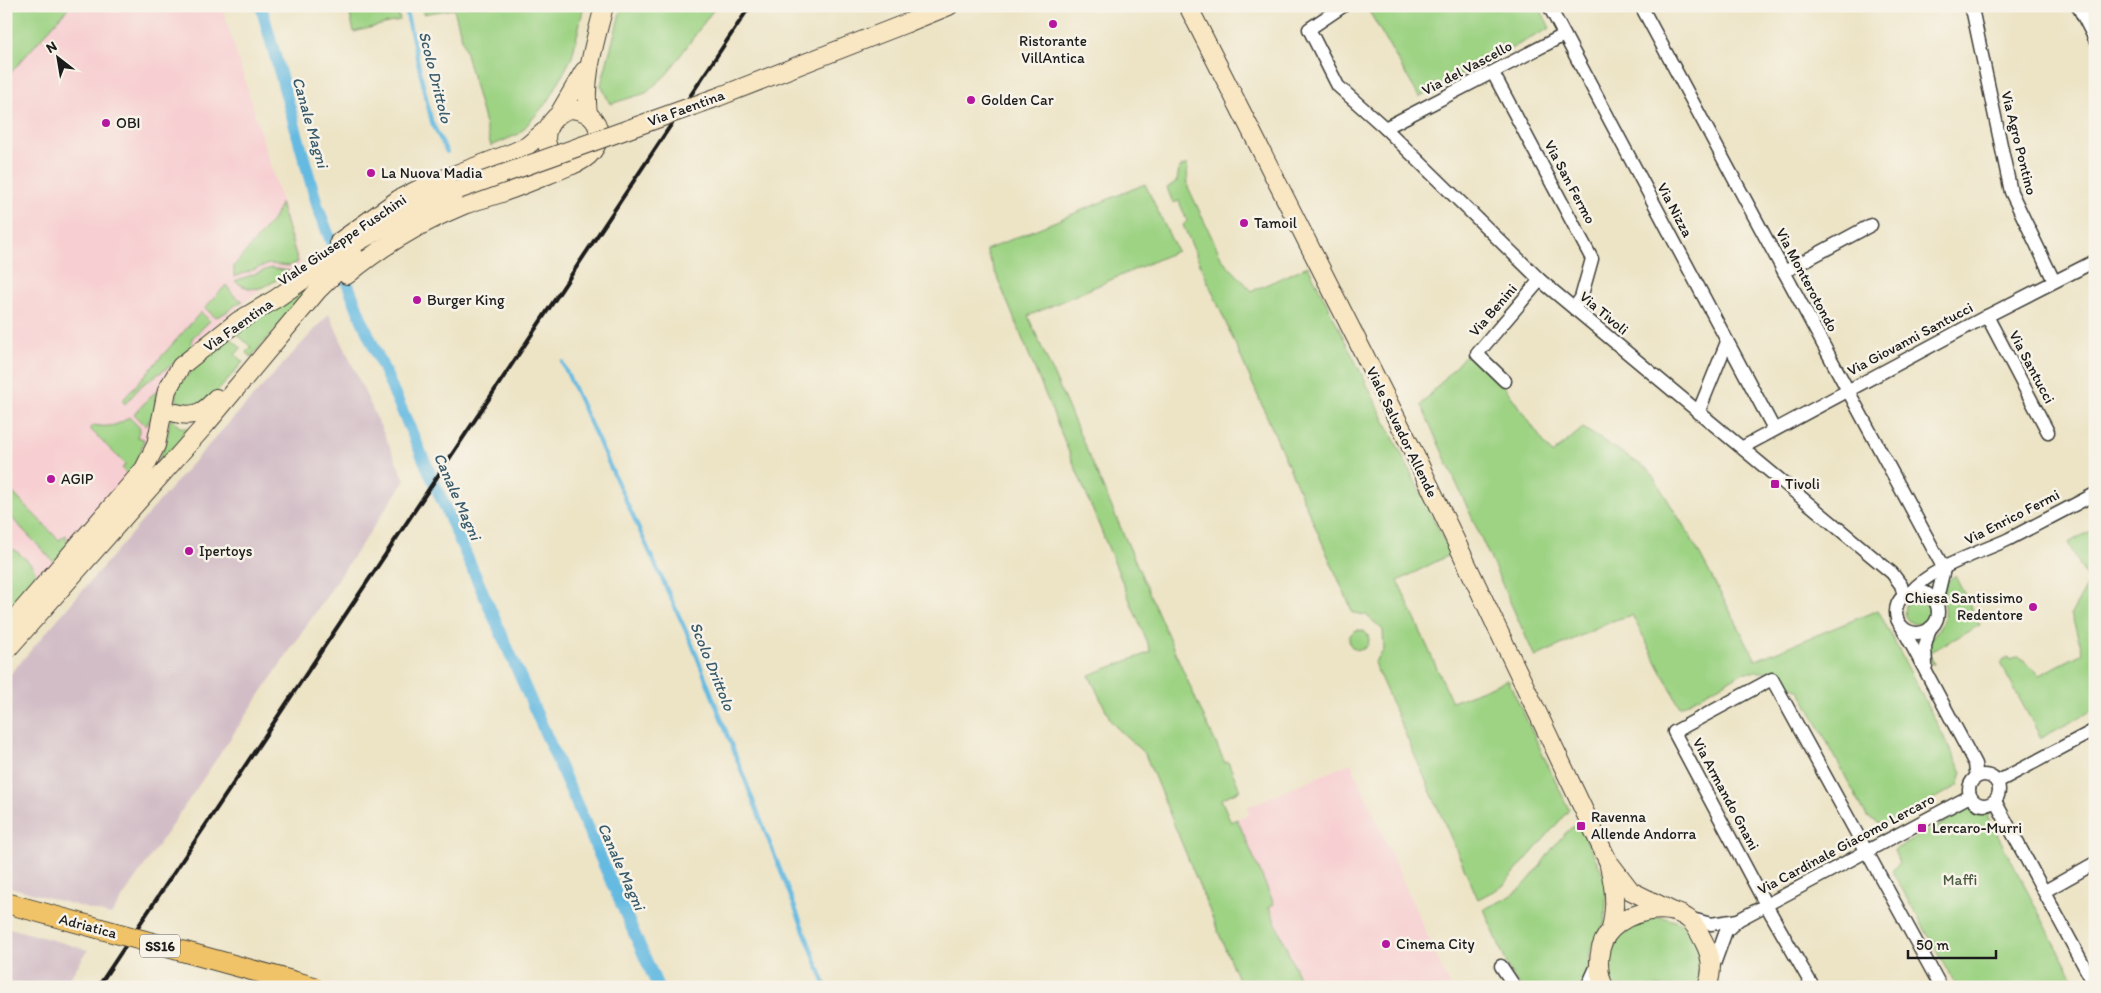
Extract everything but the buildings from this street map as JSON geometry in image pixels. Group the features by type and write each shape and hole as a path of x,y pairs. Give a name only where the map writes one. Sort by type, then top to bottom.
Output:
{"highway":[{"name":"Adriatica","path":"6,903 314,987"},
{"name":"Adriatica","path":"6,916 268,987"}],"main road":[{"path":"588,114 586,96 590,59 604,6"},
{"name":"Via Faentina","path":"319,263 357,247 421,206 458,190 718,97 949,6"},
{"name":"Viale Salvador Allende","path":"1188,6 1412,449 1608,861 1631,890 1680,915"},
{"path":"560,112 574,109 588,114 593,120 599,136 597,147 590,156 572,165 557,160 551,153 546,139 547,129 554,117 560,112 590,59"},
{"name":"Viale Giuseppe Fuschini","path":"357,247 399,200 427,185 527,146 547,129"},
{"name":"Viale Giuseppe Fuschini","path":"357,247 402,236 465,204 505,192 572,165"},
{"name":"Via Faentina","path":"6,651 320,293 357,247"},
{"name":"Viale Giuseppe Fuschini","path":"167,390 189,355 238,309 319,263"},
{"path":"176,413 192,415 204,411 227,388 240,384"},
{"path":"167,390 171,407 176,413 191,422 207,423"},
{"path":"6,629 144,469 156,445 167,390"},
{"name":"Viale Salvador Allende","path":"1608,861 1615,893 1612,929"},
{"path":"1604,987 1600,980 1598,960 1605,939 1612,929 1625,920 1656,910 1680,915 1698,931 1706,946 1710,978"}],"street":[{"name":"Via Tivoli","path":"1343,6 1309,29 1338,86 1385,128 1540,280 1698,413 1743,447 1892,574 1907,594"},
{"name":"Via Nizza","path":"1549,6 1774,429"},
{"name":"Via Monterotondo","path":"1641,6 1944,569"},
{"name":"Via Agro Pontino","path":"1969,6 1973,12 2011,192 2054,281"},
{"path":"2078,6 2095,39"},
{"name":"Via del Vascello","path":"1385,128 1564,35"},
{"name":"Via San Fermo","path":"1494,73 1592,259 1581,298 1574,308"},
{"path":"1784,272 1871,225"},
{"name":"Via Giovanni Santucci","path":"1743,447 1987,316 2095,261"},
{"name":"Via Benini","path":"1505,381 1477,354 1540,280"},
{"name":"Via Santucci","path":"1987,316 2048,432"},
{"path":"1698,413 1727,342"},
{"name":"Via Enrico Fermi","path":"1907,594 1917,584 1944,569 2095,494"},
{"path":"1927,673 1924,655 1930,628 1937,616 1936,603 1944,569"},
{"path":"1936,603 1928,594 1923,592 1907,594 1897,605 1896,616 1974,764 1977,777"},
{"path":"1902,626 1913,632 1925,631 1930,628"},
{"name":"Via Armando Gnani","path":"1766,905 1674,732 1772,679 1866,851"},
{"path":"1997,782 2095,730"},
{"path":"1986,775 1997,782 1999,792 1995,801 1981,805 1970,796 1969,787 1977,777 1986,775"},
{"name":"Via Cardinale Giacomo Lercaro","path":"1710,978 1726,931 1738,920 1970,796"},
{"path":"1995,801 2095,986"},
{"path":"1866,851 1940,987"},
{"path":"2045,891 2095,863"},
{"path":"1766,905 1813,987"},
{"name":"Via Cardinale Giacomo Lercaro","path":"1680,915 1711,924 1738,920"},
{"path":"1585,987 1589,983 1598,960"},
{"path":"1506,987 1501,966 1516,987"}],"shaded area":[{"path":"70,6 222,6 301,265 262,288 204,334 162,384 153,437 133,478 6,619 6,78"},
{"path":"329,314 405,480 111,915 6,886 6,679 195,460"},
{"path":"1351,763 1450,987 1303,987 1231,822 1250,814 1247,807"},
{"path":"6,927 88,950 64,987 6,987"}],"green space":[{"path":"6,6 70,6 6,78"},
{"path":"348,6 396,6 400,20 354,32"},
{"path":"421,6 584,6 572,57 549,100 519,134 491,146 454,9 423,14"},
{"path":"622,6 716,6 667,74 646,93 610,104 601,85"},
{"path":"1366,6 1539,6 1550,28 1419,97"},
{"path":"1187,164 1188,187 1222,259 1252,291 1308,266 1451,554 1398,581 1452,702 1508,680 1569,810 1503,886 1478,899 1374,663 1384,650 1383,630 1366,615 1353,613 1183,225 1187,221 1179,201 1173,203 1167,188 1177,181 1179,168"},
{"path":"1145,184 1177,251 1028,316 1197,702 1225,763 1228,762 1240,790 1221,799 1231,822 1237,819 1274,904 1269,907 1303,987 1241,987 1145,754 1112,723 1089,675 1151,652 986,250"},
{"path":"280,203 298,262 289,266 269,264 234,277 234,266 271,222 278,211"},
{"path":"271,268 290,271 263,287 250,288 235,281"},
{"path":"330,268 251,357 246,352 251,347 235,332"},
{"path":"226,285 234,296 243,301 215,317 205,308"},
{"path":"201,312 210,321 192,338 192,345 176,362 142,385 125,404 122,401"},
{"path":"229,337 241,348 235,355 243,362 211,399 184,409 177,399 177,387 208,354"},
{"path":"1469,351 1504,386 1552,454 1583,428 1649,470 1690,536 1756,660 1878,610 1962,772 1958,786 1884,825 1867,817 1800,691 1768,672 1744,672 1680,707 1632,615 1615,620 1535,657 1421,405"},
{"path":"158,389 155,403 156,413 146,426 134,414"},
{"path":"129,417 140,428 137,437 144,439 137,468 134,473 127,474 122,469 125,464 90,429 94,425 108,426 117,424"},
{"path":"170,418 180,427 192,429 151,475 164,448"},
{"path":"11,491 59,540 66,535 68,546 55,563 6,512 6,495"},
{"path":"2095,529 2095,709 2041,738 2000,663 2009,657 2011,660 2019,657 2039,675 2083,653 2071,614 2089,582 2068,543"},
{"path":"14,549 30,564 35,574 34,580 26,593 6,614 6,558"},
{"path":"1955,576 1980,625 1929,653 1934,664 1932,664 1928,656 1928,644 1944,618 1943,589 1949,580"},
{"path":"1917,598 1926,602 1930,611 1926,620 1917,624 1908,620 1904,611 1908,602"},
{"path":"1359,630 1366,633 1369,640 1366,647 1359,650 1352,647 1349,640 1352,633"},
{"name":"Maffi","path":"1963,808 1977,808 1989,813 1987,815 2078,987 1957,987 1892,871 1899,863 1894,850 1965,811"},
{"path":"1578,823 1607,882 1605,922 1596,937 1590,953 1588,970 1577,987 1522,987 1512,976 1484,909 1517,892 1536,872 1562,837"},
{"path":"1662,917 1678,922 1691,932 1705,961 1700,987 1612,987 1607,970 1607,959 1609,951 1618,936 1638,921 1646,918"}],"waterway":[{"name":"Canale Magni","path":"261,6 318,208 361,318 658,987"},
{"name":"Scolo Drittolo","path":"405,6 432,123 447,152"},
{"name":"Scolo Drittolo","path":"562,362 692,644 826,987"}],"railway":[{"path":"98,987 750,6"}],"place":[{"name":"Ristorante VillAntica","path":"1053,24"},
{"name":"Golden Car","path":"971,100"},
{"name":"OBI","path":"106,123"},
{"name":"La Nuova Madia","path":"371,173"},
{"name":"Tamoil","path":"1244,223"},
{"name":"Burger King","path":"417,300"},
{"name":"AGIP","path":"51,479"},
{"name":"Tivoli","path":"1775,484"},
{"name":"Ipertoys","path":"189,551"},
{"name":"Chiesa Santissimo Redentore","path":"2033,607"},
{"name":"Ravenna Allende Andorra","path":"1581,826"},
{"name":"Lercaro-Murri","path":"1922,828"},
{"name":"Cinema City","path":"1386,944"}]}
